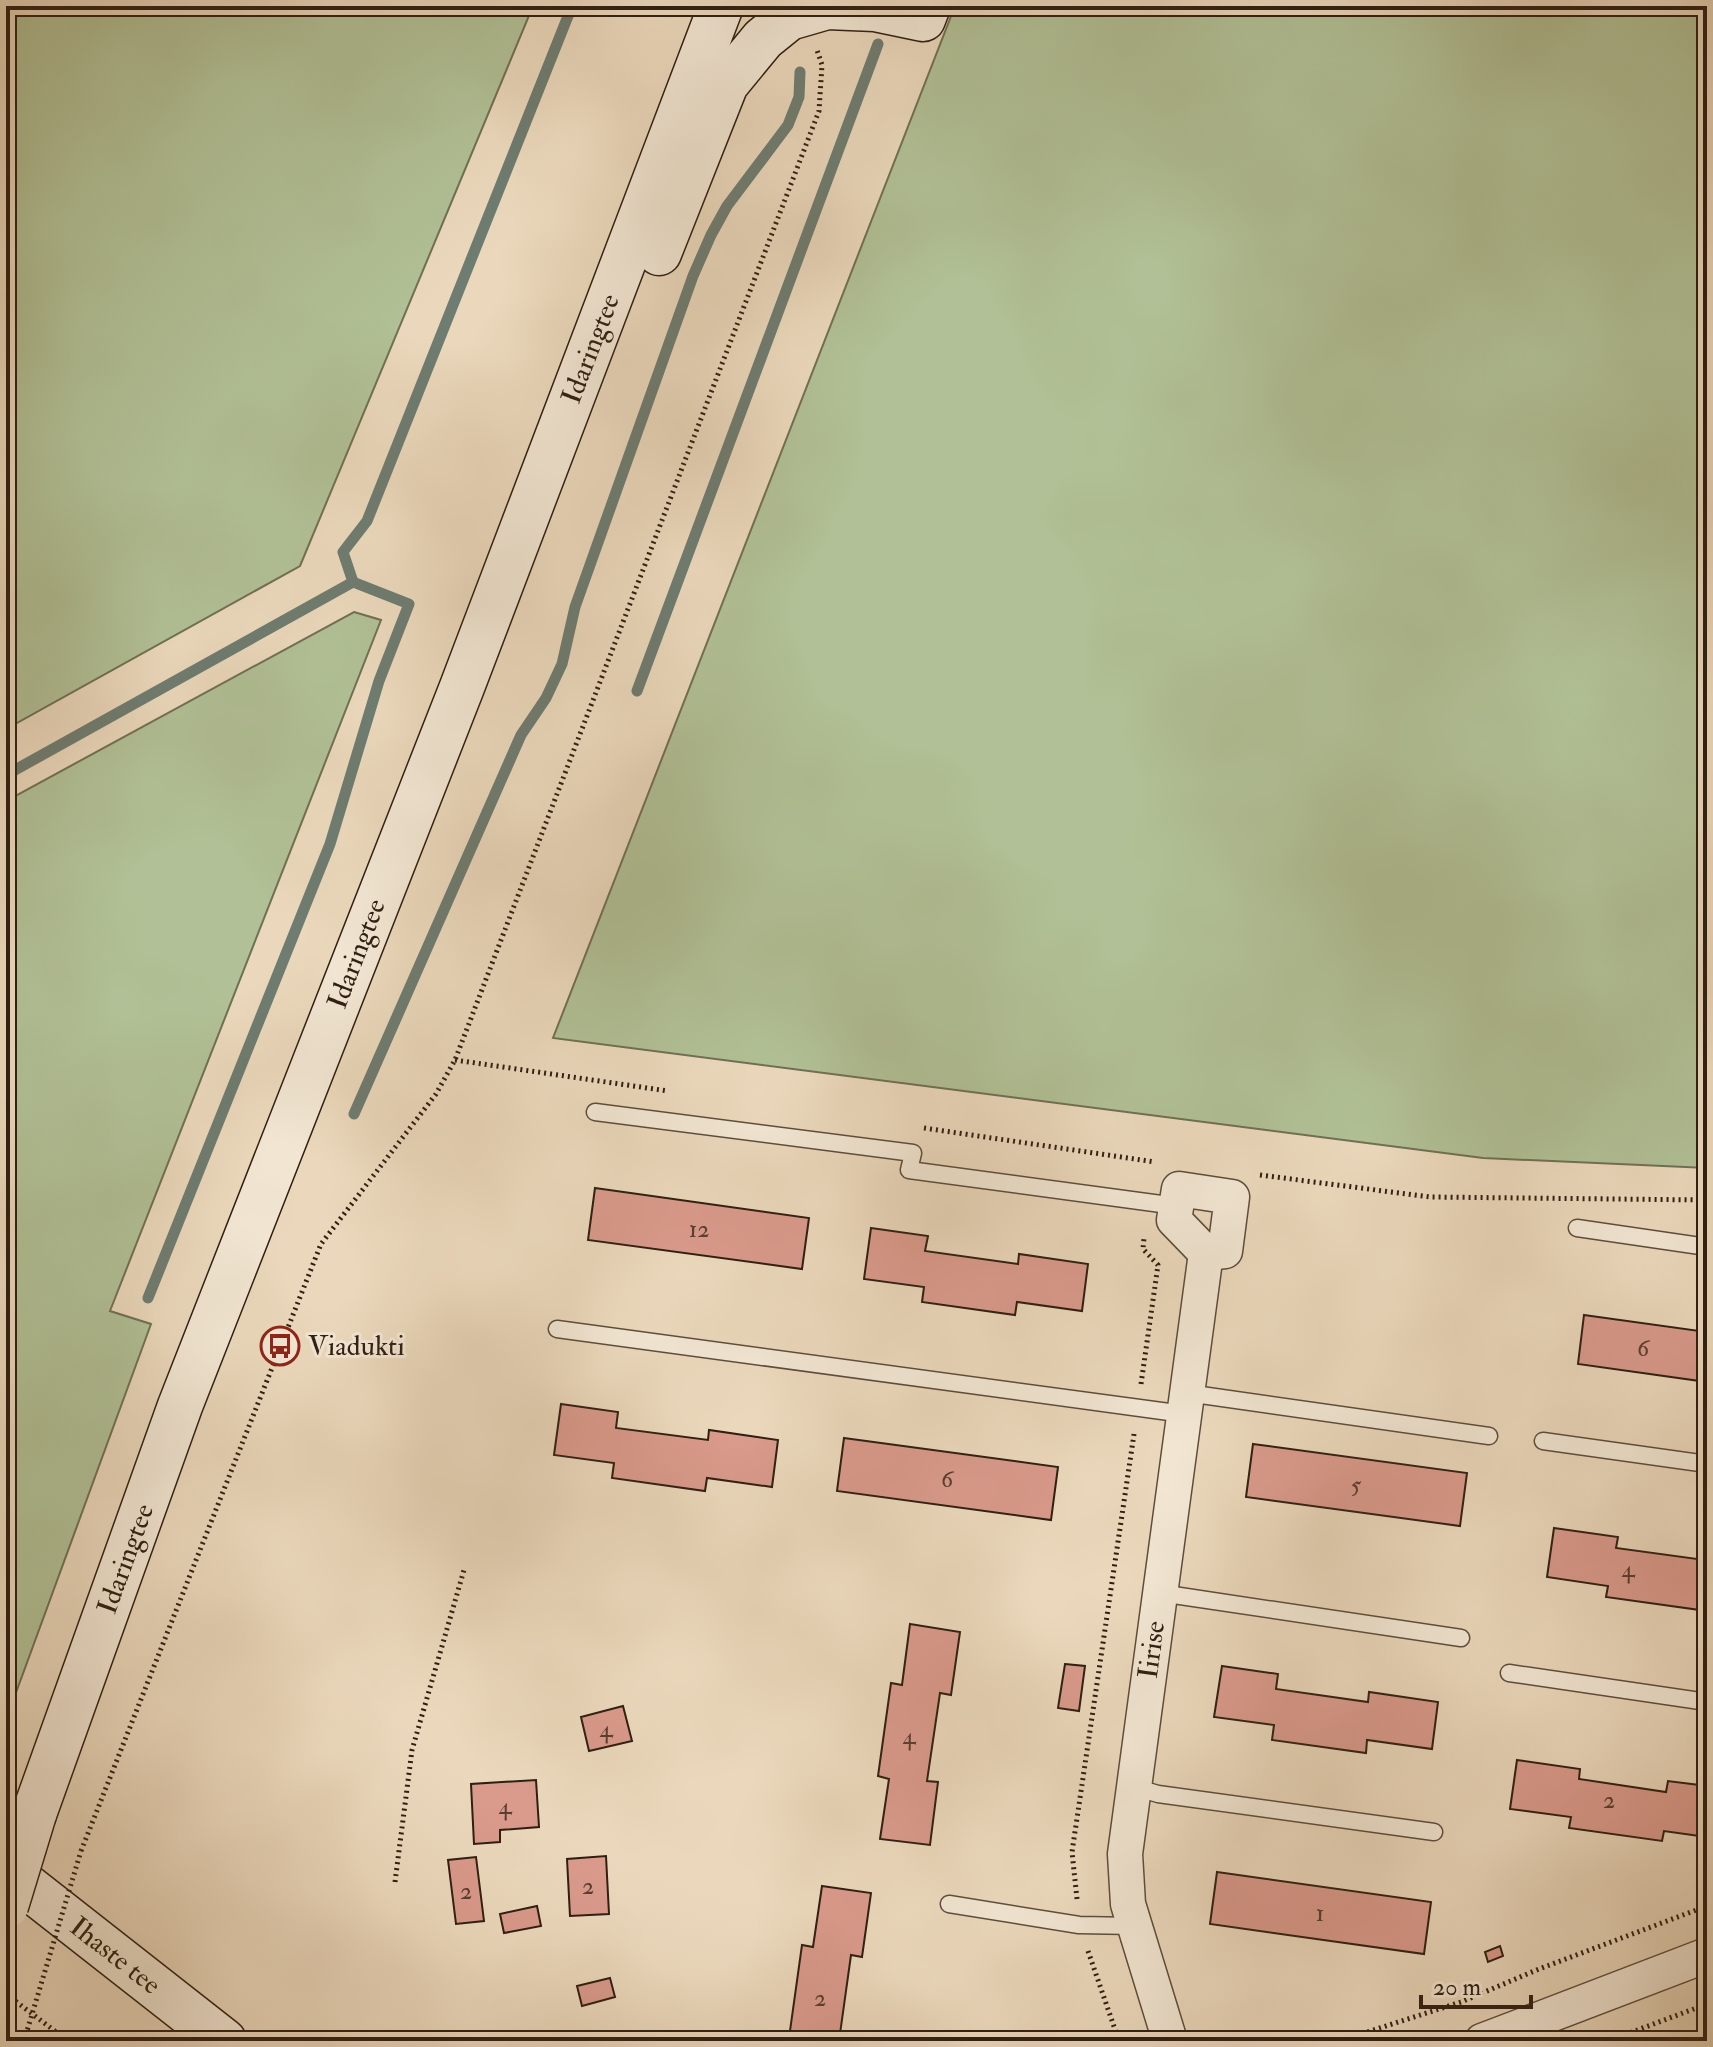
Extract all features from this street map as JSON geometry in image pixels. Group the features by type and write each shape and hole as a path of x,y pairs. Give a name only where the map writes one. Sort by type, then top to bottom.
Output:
{"main road":[{"name":"Idaringtee","path":"6,1906 34,1814 180,1406 462,687 721,6"},
{"path":"462,687 530,581 726,84 763,39 789,18 827,7 875,9 923,19 928,6"},
{"name":"Ihaste tee","path":"6,1870 224,2041"}],"street":[{"path":"1179,1189 1232,1197 1225,1251 1206,1253 1162,1203 1179,1189"},
{"name":"Iirise","path":"1170,2041 1128,1904 1125,1854 1206,1253"},
{"path":"1482,2041 1707,1955"}],"lane":[{"path":"595,1112 913,1153 909,1170 1162,1203"},
{"path":"1577,1228 1707,1247"},
{"path":"557,1329 1138,1406 1186,1404 1489,1436"},
{"path":"1543,1441 1707,1464"},
{"path":"1160,1593 1461,1638"},
{"path":"1509,1673 1707,1702"},
{"path":"1134,1787 1158,1794 1434,1832"},
{"path":"949,1904 1079,1925 1135,1926"}],"path":[{"path":"24,2041 81,1851 321,1244 436,1094 455,1060 819,111 822,65 805,13"},
{"path":"455,1060 673,1092"},
{"path":"921,1128 1168,1163"},
{"path":"1119,2041 1079,1925 1072,1852 1158,1265 1143,1249 1162,1203 1153,1161"},
{"path":"1256,1174 1430,1197 1707,1200"},
{"path":"395,1882 412,1750 464,1570"},
{"path":"1339,2041 1461,2002 1707,1906"},
{"path":"6,1994 68,2041"},
{"path":"1608,2041 1707,2004"}],"green space":[{"path":"6,6 533,6 300,566 6,729"},
{"path":"955,6 1707,6 1707,1168 1483,1158 553,1038"},
{"path":"354,612 381,620 110,1311 151,1324 6,1720 6,801"}],"building":[{"path":"595,1188 809,1218 802,1269 588,1240"},
{"path":"871,1228 928,1236 925,1251 1018,1264 1019,1254 1088,1264 1082,1311 1017,1302 1015,1315 922,1302 924,1287 864,1279"},
{"path":"1584,1315 1707,1332 1707,1382 1578,1364"},
{"path":"561,1404 618,1412 616,1428 708,1440 709,1430 778,1440 772,1487 707,1478 705,1491 612,1478 614,1463 554,1455"},
{"path":"844,1438 1058,1467 1051,1520 837,1491"},
{"path":"1253,1444 1467,1473 1460,1526 1246,1497"},
{"path":"1554,1528 1618,1537 1616,1548 1704,1560 1707,1550 1707,1600 1701,1599 1700,1610 1606,1597 1608,1586 1547,1577"},
{"path":"910,1624 960,1632 951,1695 940,1693 927,1781 938,1782 930,1845 880,1839 889,1779 878,1776 891,1683 902,1685"},
{"path":"1065,1664 1085,1666 1079,1711 1058,1708"},
{"path":"1222,1666 1278,1674 1276,1689 1368,1702 1369,1692 1438,1702 1432,1749 1367,1740 1366,1753 1272,1740 1274,1725 1214,1717"},
{"path":"623,1706 632,1741 589,1751 581,1717"},
{"path":"1517,1760 1580,1769 1579,1779 1666,1792 1668,1781 1707,1786 1707,1837 1664,1831 1662,1841 1569,1828 1571,1817 1510,1809"},
{"path":"536,1780 539,1827 500,1830 500,1842 474,1844 471,1784"},
{"path":"606,1856 609,1914 570,1916 567,1859"},
{"path":"476,1857 484,1921 456,1924 448,1860"},
{"path":"1217,1872 1431,1902 1424,1954 1210,1924"},
{"path":"822,1886 871,1893 862,1957 851,1955 839,2041 800,2041 789,2038 802,1945 813,1947"},
{"path":"537,1906 541,1926 504,1933 500,1914"},
{"path":"1500,1946 1503,1956 1488,1962 1485,1952"},
{"path":"610,1978 615,1997 582,2006 577,1986"}],"waterway":[{"path":"353,582 343,552 367,521 572,6"},
{"path":"637,691 878,44"},
{"path":"354,1114 521,735 546,698 562,664 575,607 693,276 727,206 788,125 799,97 800,72"},
{"path":"6,775 353,582 409,604 379,681 330,844 148,1298"}],"place":[{"name":"Viadukti","path":"280,1346"}]}
